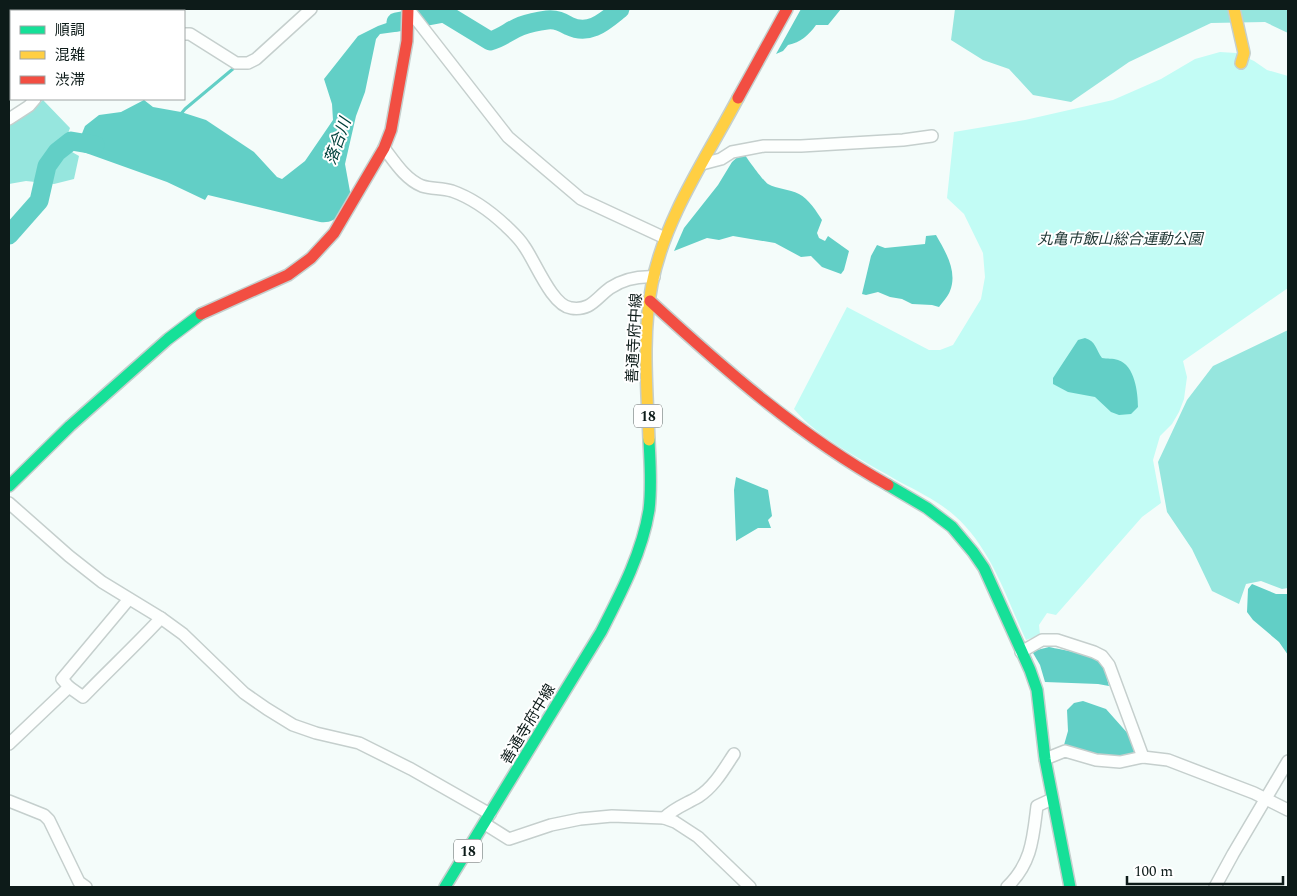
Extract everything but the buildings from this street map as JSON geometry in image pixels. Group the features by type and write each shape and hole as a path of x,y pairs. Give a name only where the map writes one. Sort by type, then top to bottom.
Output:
{"street":[{"path":"185,34 190,34 236,64 248,63 256,59 311,9"},
{"path":"1234,9 1244,53 1242,63"},
{"name":"善通寺府中線","path":"445,887 608,620 631,569 645,531 649,509 650,476 646,376 650,301 654,277 672,220 784,10"},
{"path":"9,486 70,426 168,339 198,316 288,275 311,258 334,232 384,148 391,130 412,15"},
{"path":"412,15 508,137 580,199 666,238"},
{"path":"9,118 34,100"},
{"path":"702,164 721,159 732,152 764,146 894,141 932,136"},
{"path":"384,148 402,171 412,180 422,186 450,191 463,196 496,217 524,246 555,297 568,308 584,308 593,304 609,289 630,278 654,277"},
{"path":"650,301 717,363 796,426 867,473 936,512 957,530 975,553 984,568 1037,690 1045,759 1070,887"},
{"path":"10,508 102,582 184,634 244,693 293,725 316,733 359,743 411,769 488,819 509,839 551,825 580,819 612,816 664,818 675,822 698,837 750,887"},
{"path":"129,599 62,679 70,688 83,697 118,661 127,655 161,618"},
{"path":"1021,652 1042,640 1057,640 1102,656 1109,665 1143,757"},
{"path":"9,744 70,688"},
{"path":"1045,759 1065,750 1096,760 1120,762 1143,757 1168,760 1266,799 1288,810"},
{"path":"664,818 671,811 699,796 711,786 734,754"},
{"path":"1215,887 1288,761"},
{"path":"1006,887 1018,876 1028,858 1038,806 1052,798"},
{"path":"9,801 44,815 49,820 78,882 86,887"}],"green space":[{"name":"丸亀市飯山総合運動公園","path":"1220,52 1236,53 1254,61 1267,70 1288,76 1288,288 1183,361 1187,377 1184,399 1172,424 1160,436 1153,460 1161,503 1142,517 1056,615 1047,613 1039,625 1040,635 1026,640 988,558 968,529 955,516 935,501 830,440 804,420 794,409 847,307 929,350 940,350 953,345 981,299 985,277 983,253 964,214 947,198 954,132 1025,120 1113,100 1161,79 1195,59"}],"shaded area":[{"path":"955,9 1288,9 1288,33 1265,22 1211,23 1129,62 1071,102 1033,95 1009,69 983,60 951,40"},
{"path":"43,100 70,128 67,136 72,152 79,156 74,179 54,184 26,181 9,184 9,125 25,116"},
{"path":"1288,330 1288,588 1282,589 1261,581 1246,584 1239,604 1212,591 1192,549 1167,512 1158,462 1187,400 1213,366"}],"water":[{"path":"801,9 841,9 828,25 816,25 804,38 788,45 783,51 776,54"},
{"path":"401,18 402,31 380,34 376,39 365,92 356,116 345,164 351,197 336,219 331,221 320,222 208,195 205,200 167,182 72,148 71,139 81,136 85,126 99,115 121,112 144,100 153,107 181,112 206,120 254,152 277,177 282,179 305,161 333,120 332,104 324,79 358,36 378,26"},
{"path":"743,152 768,184 799,194 809,202 822,220 817,233 819,238 825,241 828,236 849,251 844,270 841,274 822,267 811,256 801,257 775,243 733,236 719,240 707,238 674,251 684,228 718,185 732,162"},
{"path":"936,235 949,262 952,276 950,291 939,307 912,304 878,292 862,294 871,256 877,245 885,248 925,244 926,236"},
{"path":"1085,338 1094,344 1102,358 1114,359 1124,363 1132,373 1136,387 1138,407 1131,414 1119,415 1111,412 1095,397 1068,392 1053,384 1053,378 1078,340"},
{"path":"736,477 768,490 772,516 768,520 771,528 758,528 736,541 734,490"},
{"path":"1252,584 1276,594 1288,594 1288,655 1279,642 1253,620 1247,612 1248,589"},
{"path":"1049,647 1077,653 1097,661 1104,669 1109,686 1045,682 1040,665 1033,653"},
{"path":"1083,701 1106,709 1130,736 1138,753 1117,756 1100,755 1064,745 1068,731 1067,710 1074,703"}],"waterway":[{"name":"落合川","path":"444,13 445,9"},
{"name":"落合川","path":"396,22 444,13 490,41 521,26 547,20 559,21 577,29 590,28 597,26 620,9"},
{"path":"180,115 234,68"},
{"name":"落合川","path":"9,235 39,201 47,166 57,152 71,141 95,145"}],"traffic: fast":[{"path":"9,486 70,426 168,339 201,314"},
{"path":"445,887 601,632 623,588 636,557 649,510 651,483 649,440"},
{"path":"888,485 927,508 952,527 984,568 1030,670 1037,690 1045,759 1070,887"}],"traffic: slow":[{"path":"1234,9 1244,53 1241,63"},
{"path":"649,440 646,342 649,303 658,259 688,188 738,98"}],"traffic: jam":[{"path":"201,314 288,275 311,258 334,233 384,148 391,130 407,41 408,9"},
{"path":"738,98 787,9"},
{"path":"650,301 706,352 764,400 824,445 888,485"}]}
